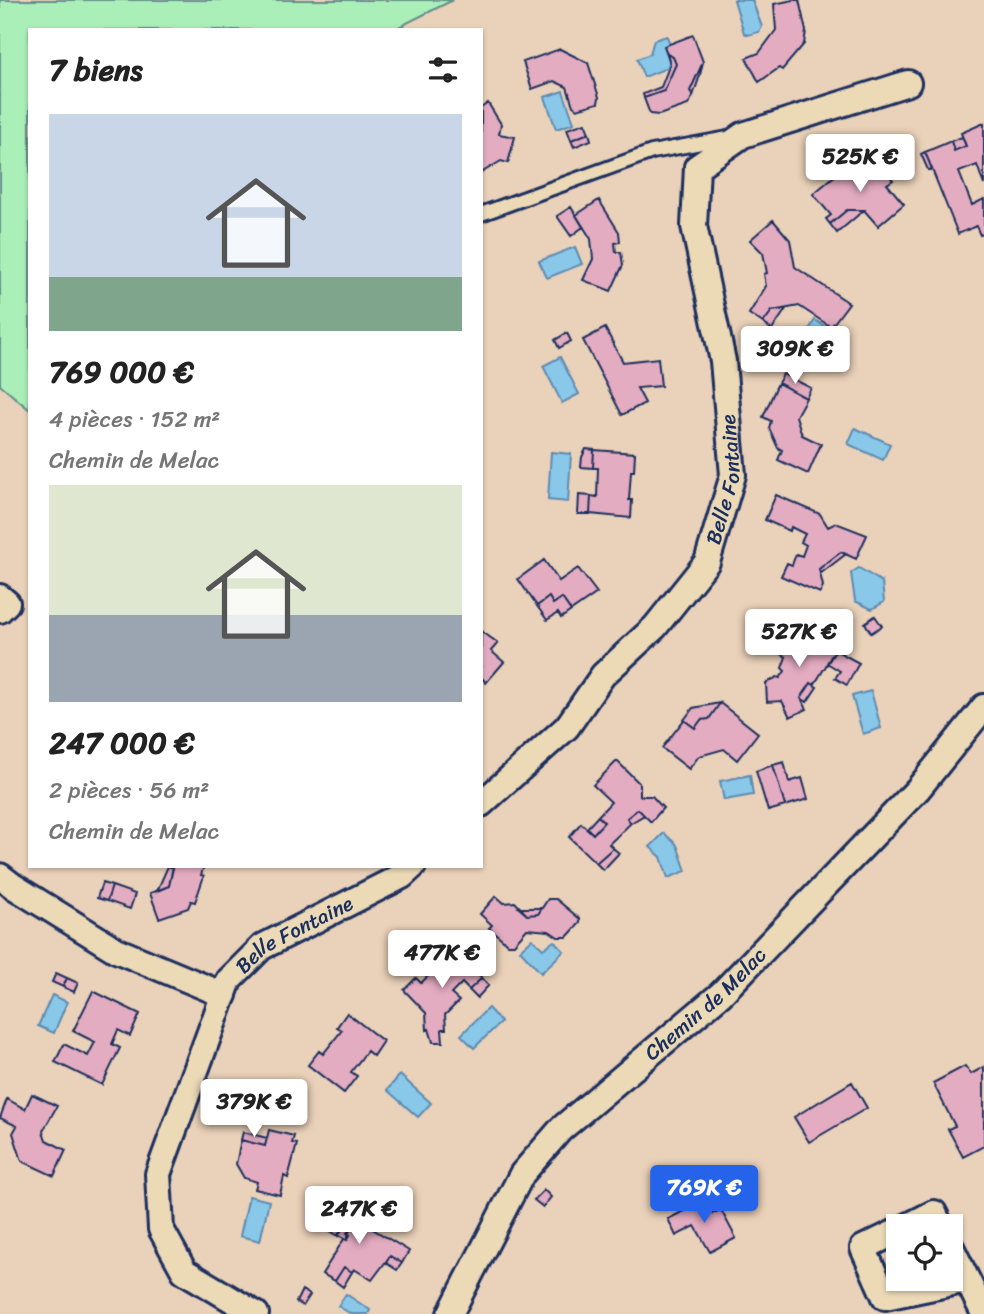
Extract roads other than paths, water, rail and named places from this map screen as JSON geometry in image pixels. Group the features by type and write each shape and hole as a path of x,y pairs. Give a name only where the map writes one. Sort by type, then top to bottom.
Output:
{"street":[{"name":"Belle Fontaine","path":"483,802 567,727 603,675 655,627 707,562 733,475 723,361 694,226 697,167 743,135 908,83"},
{"path":"0,597 7,603 0,610"},
{"name":"Chemin de Melac","path":"450,1314 522,1174 561,1129 721,994 918,789 984,707"},
{"name":"Belle Fontaine","path":"256,1314 184,1271 161,1229 158,1174 229,980 262,947 402,876 410,868"},
{"path":"0,876 116,950 224,995"},
{"path":"886,1237 863,1248 886,1297 915,1291"},
{"path":"963,1270 984,1314"},
{"path":"963,1281 968,1280"}],"lane":[{"path":"483,213 652,152 743,135"}],"water":[{"path":"734,0 752,0 762,27 759,32 748,35 744,33"},
{"path":"667,36 673,54 667,68 644,77 637,59 650,54 654,40"},
{"path":"563,91 574,123 556,129 545,97"},
{"path":"575,247 582,264 547,278 539,261"},
{"path":"815,320 845,339 834,355 805,336"},
{"path":"560,357 579,394 562,403 543,366"},
{"path":"855,428 890,444 883,460 848,444"},
{"path":"551,452 571,454 568,502 548,500"},
{"path":"859,568 882,582 884,602 872,609 855,601 851,573"},
{"path":"871,691 881,728 863,734 852,696"},
{"path":"750,775 753,795 724,800 720,781"},
{"path":"664,833 677,845 686,871 668,878 661,857 650,847"},
{"path":"532,939 543,949 554,941 564,951 541,973 520,950"},
{"path":"52,995 67,1002 54,1033 38,1026"},
{"path":"488,1008 501,1022 474,1048 461,1035"},
{"path":"400,1075 431,1103 418,1117 387,1090"},
{"path":"249,1196 269,1201 260,1241 240,1236"},
{"path":"346,1294 370,1310 368,1314 351,1314 338,1306"}]}
